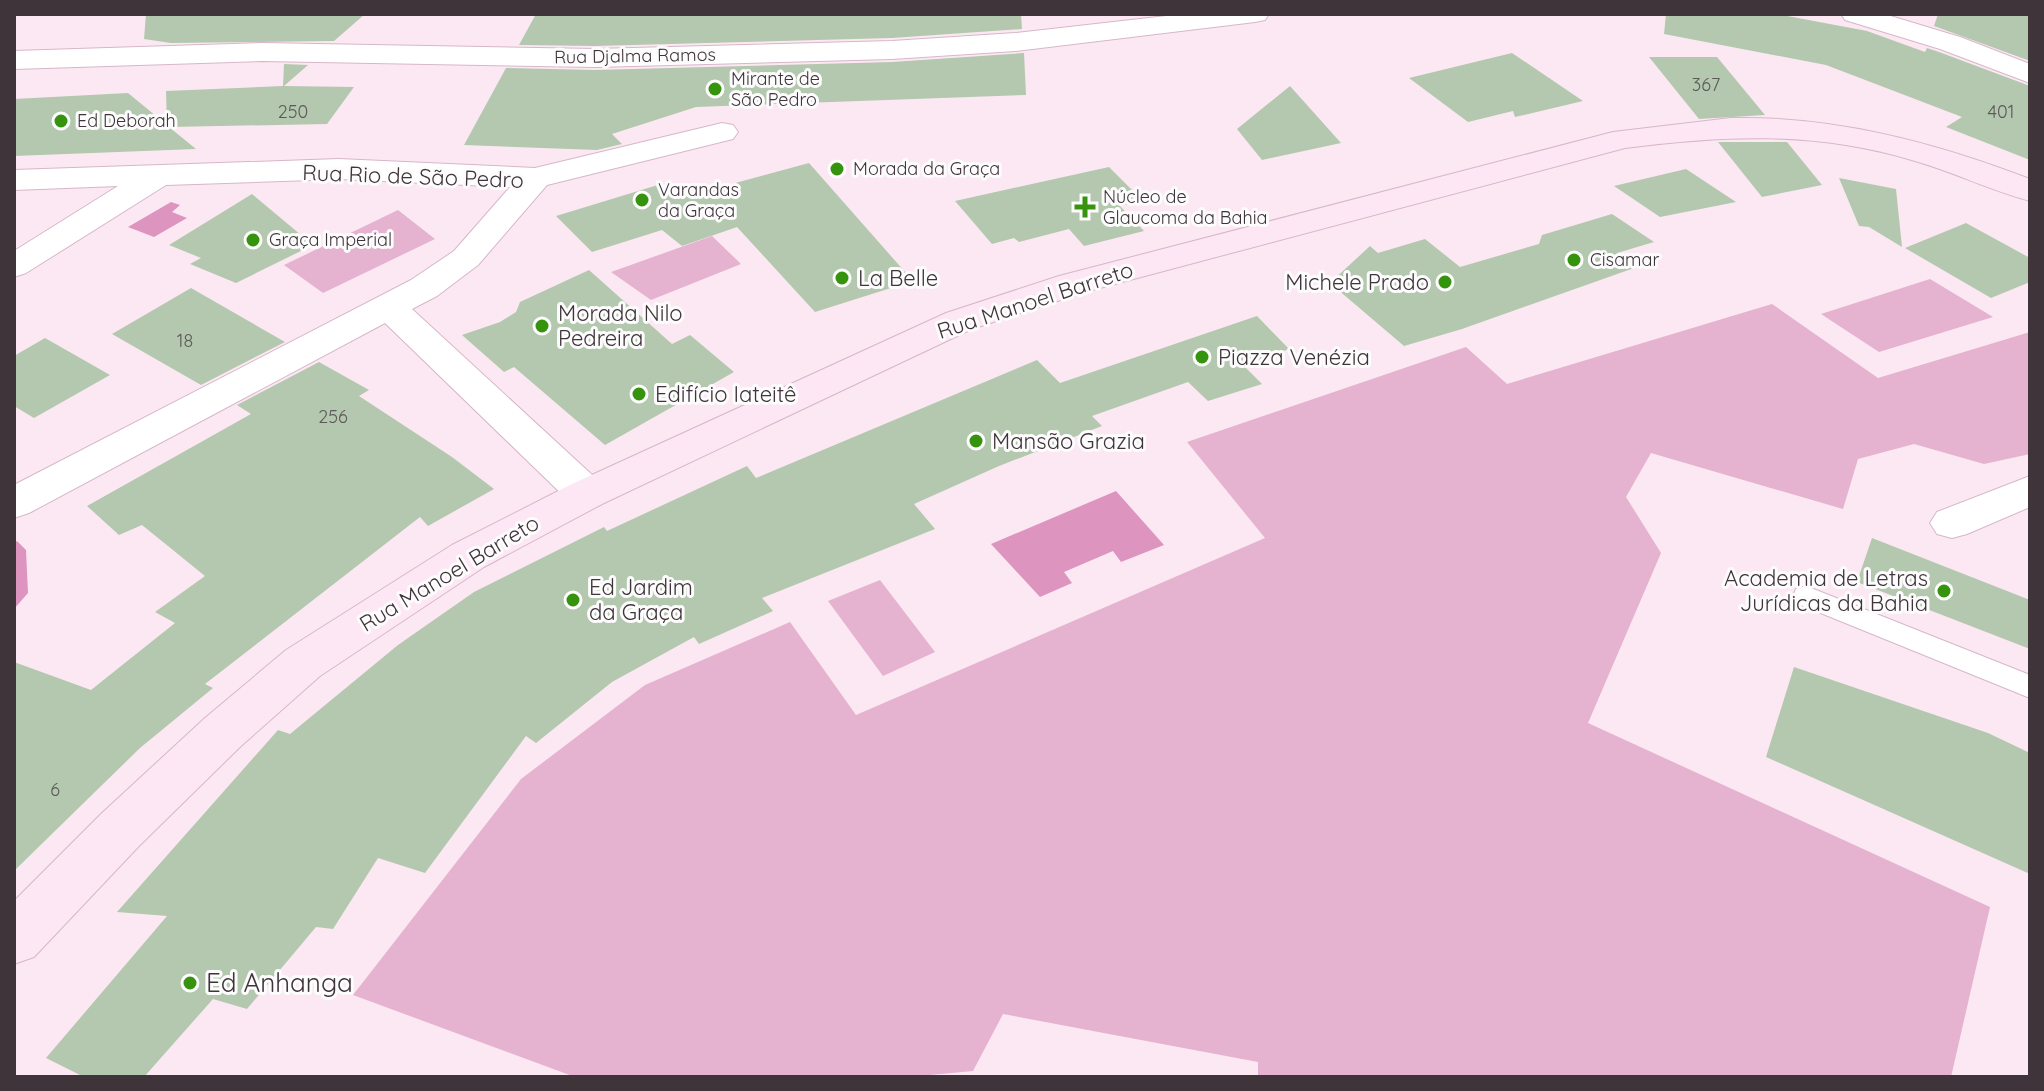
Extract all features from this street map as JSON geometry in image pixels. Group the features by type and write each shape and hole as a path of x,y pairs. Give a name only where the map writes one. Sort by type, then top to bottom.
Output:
{"street":[{"name":"Rua Djalma Ramos","path":"14,60 262,52 595,58 892,50 1015,42 1255,14"},
{"path":"1855,14 1950,43 2030,74"},
{"name":"Rua Manoel Barreto","path":"14,939 120,830 223,732 303,663 468,556 587,494 959,321 1072,284 1624,139 1744,127 1806,128 1862,137 1942,158 2030,191"},
{"path":"535,178 722,132"},
{"name":"Rua Rio de São Pedro","path":"14,180 339,169 535,178"},
{"path":"14,266 159,174"},
{"name":"Rua Rio de São Pedro","path":"14,503 390,308 466,258 535,178"},
{"path":"390,308 587,494"},
{"path":"1952,523 2030,490"}],"lane":[{"path":"1806,596 2030,687"}],"shaded area":[{"path":"171,202 180,205 172,212 187,218 154,237 128,227"},
{"path":"398,210 435,239 323,293 284,265"},
{"path":"712,236 741,264 651,300 611,272"},
{"path":"1930,279 1993,317 1879,352 1821,314"},
{"path":"1772,304 1878,378 2030,332 2030,454 1984,464 1914,444 1858,459 1843,509 1651,453 1626,497 1661,553 1588,723 1990,907 1951,1077 1258,1077 1258,1062 1003,1014 973,1071 908,1077 575,1077 353,995 521,779 645,685 790,622 856,715 1265,538 1187,442 1466,347 1507,384"},
{"path":"1116,491 1164,545 1121,562 1113,551 1064,572 1072,583 1040,597 991,544"},
{"path":"17,541 26,550 28,593 14,609 14,543"},
{"path":"880,580 935,652 883,676 828,601"}],"building":[{"path":"146,14 365,14 334,41 171,43 144,39"},
{"path":"536,14 1021,14 1022,29 892,38 595,46 519,45"},
{"path":"1666,14 1777,14 1867,31 1925,52 1927,48 1939,52 2030,86 2030,160 1946,127 1962,117 1826,65 1664,34"},
{"path":"1938,14 2030,14 2030,61 1934,26"},
{"path":"1024,53 1026,95 696,107 612,134 622,144 597,150 464,145 506,68 595,70 892,62"},
{"path":"1512,53 1583,101 1515,117 1513,111 1468,122 1409,78"},
{"path":"1649,57 1717,57 1765,115 1699,119"},
{"path":"284,64 308,65 284,86 354,87 327,124 169,127 196,149 14,156 14,99 128,93 167,125 166,91 283,86"},
{"path":"1290,86 1341,143 1262,160 1237,129"},
{"path":"1718,142 1787,142 1822,185 1762,197"},
{"path":"809,163 913,281 815,312 737,227 682,246 662,230 592,252 556,216 661,184 676,199"},
{"path":"1109,167 1143,201 1120,206 1144,231 1084,246 1069,229 1019,242 1014,238 992,244 955,201"},
{"path":"1686,169 1736,202 1660,217 1614,186"},
{"path":"1839,178 1896,189 1902,247 1869,227 1859,226"},
{"name":"Graça Imperial","path":"252,194 313,245 236,283 190,264 201,258 169,245"},
{"path":"1612,214 1654,242 1617,253 1637,267 1462,329 1404,346 1330,283 1370,246 1378,253 1425,239 1460,267 1539,244 1542,235"},
{"path":"1966,223 2030,258 2030,282 1991,298 1905,248"},
{"path":"589,270 672,344 690,335 734,372 605,445 514,367 504,372 462,335 500,322 516,312 520,302"},
{"path":"191,288 285,342 201,385 112,334"},
{"path":"1257,316 1289,349 1243,365 1262,384 1208,401 1188,382 1092,416 1102,426 999,466 914,504 935,529 762,598 773,611 699,644 694,637 612,682 536,743 526,736 425,873 378,858 333,929 316,927 247,1009 213,999 144,1077 84,1077 46,1058 167,916 117,912 278,730 290,734 398,645 474,592 604,527 607,531 747,466 756,478 1037,360 1060,383"},
{"path":"45,338 110,375 34,418 14,406 14,356"},
{"path":"319,362 369,390 359,396 452,457 494,489 428,526 420,517 205,684 213,688 140,748 14,871 14,662 91,690 175,623 155,612 205,576 142,525 119,535 87,506 251,414 237,405"},
{"name":"Academia de Letras Jurídicas da Bahia","path":"1872,538 2030,600 2030,649 1857,582"},
{"path":"1794,667 1988,733 2030,753 2030,874 1766,757"}],"place":[{"name":"Mirante de São Pedro","path":"715,89"},
{"name":"Ed Deborah","path":"61,121"},
{"name":"Morada da Graça","path":"837,169"},
{"name":"Varandas da Graça","path":"642,200"},
{"name":"Núcleo de Glaucoma da Bahia","path":"1085,207"},
{"name":"Graça Imperial","path":"253,240"},
{"name":"Cisamar","path":"1574,260"},
{"name":"La Belle","path":"842,278"},
{"name":"Michele Prado","path":"1445,282"},
{"name":"Morada Nilo Pedreira","path":"542,326"},
{"name":"Piazza Venézia","path":"1202,357"},
{"name":"Edifício Iateitê","path":"639,394"},
{"name":"Mansão Grazia","path":"976,441"},
{"name":"Academia de Letras Jurídicas da Bahia","path":"1944,591"},
{"name":"Ed Jardim da Graça","path":"573,600"},
{"name":"Ed Anhanga","path":"190,983"}]}
